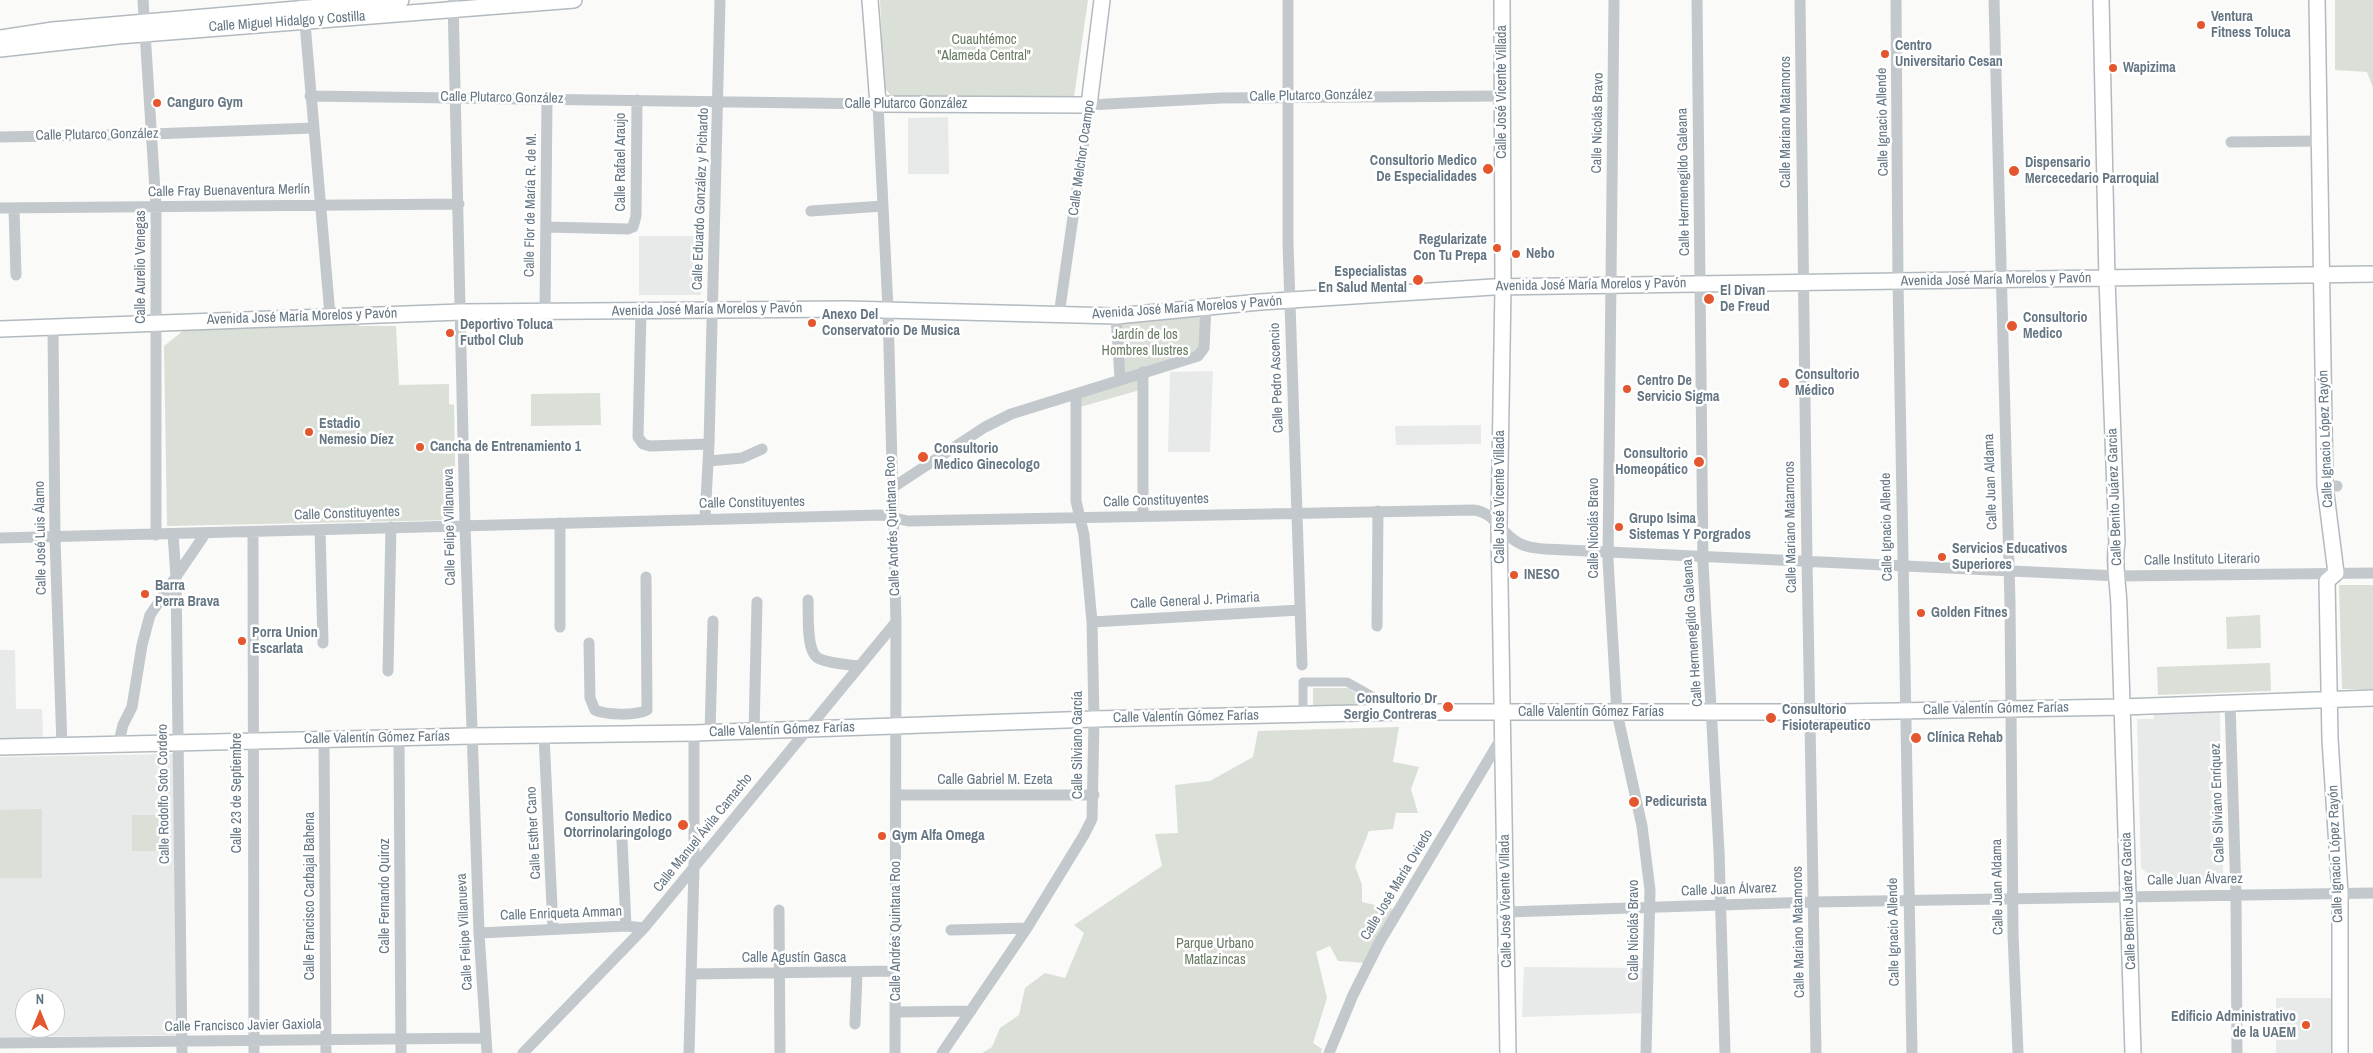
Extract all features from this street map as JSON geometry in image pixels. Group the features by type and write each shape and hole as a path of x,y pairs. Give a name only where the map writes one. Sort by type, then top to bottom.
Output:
{"main road":[{"name":"Calle Miguel Hidalgo y Costilla","path":"0,49 146,28 400,0"},
{"name":"Calle Miguel Hidalgo y Costilla","path":"304,10 574,0"},
{"name":"Calle Andrés Quintana Roo","path":"870,0 878,104"},
{"name":"Calle Melchor Ocampo","path":"1089,105 1102,0"},
{"name":"Calle José Vicente Villada","path":"1502,0 1504,287 1499,526 1508,1053"},
{"name":"Calle Benito Juárez Garcia","path":"2101,0 2107,279 2117,543 2114,556 2118,576 2133,1053"},
{"name":"Calle Ignacio López Rayón","path":"2317,0 2321,275 2336,573 2327,581 2330,700 2340,893 2340,1053"},
{"name":"Calle Miguel Hidalgo y Costilla","path":"0,38 53,30 146,28"},
{"name":"Calle Plutarco González","path":"878,104 1089,105"},
{"name":"Avenida José María Morelos y Pavón","path":"0,329 330,315 461,312 888,309 1116,316 1206,306 1504,287 1803,281 2000,281 2373,274"},
{"name":"Calle Valentín Gómez Farías","path":"0,747 114,746 472,736 694,734 1094,719 1303,714 1402,712 1907,711 2122,707 2373,698"}],"street":[{"name":"Calle Aurelio Venegas","path":"144,0 156,207 156,535"},
{"name":"Calle Eduardo González y Pichardo","path":"705,519 710,444 720,0"},
{"name":"Calle Pedro Ascencio","path":"1288,0 1289,300 1302,666"},
{"name":"Calle Nicolás Bravo","path":"1614,0 1608,552 1617,713 1642,826 1651,907 1646,1053"},
{"name":"Calle Hermenegildo Galeana","path":"1697,0 1703,555 1713,712 1725,1053"},
{"name":"Calle Mariano Matamoros","path":"1800,0 1807,560 1816,1053"},
{"name":"Calle Ignacio Allende","path":"1896,0 1898,281 1912,1053"},
{"name":"Calle Juan Aldama","path":"1994,0 2009,570 2013,899 2018,1053"},
{"name":"Calle Felipe Villanueva","path":"454,5 465,524 479,933 487,1053"},
{"path":"304,10 319,205 330,315"},
{"name":"Calle Plutarco González","path":"310,96 878,104"},
{"name":"Calle Plutarco González","path":"1089,105 1288,96 1503,96"},
{"name":"Calle Flor de María R. de M.","path":"545,312 548,99"},
{"name":"Calle Rafael Araujo","path":"546,227 628,229 635,224 637,100"},
{"name":"Calle Andrés Quintana Roo","path":"878,104 888,309 896,622 897,1012 895,1053"},
{"name":"Calle Melchor Ocampo","path":"1059,315 1089,105"},
{"name":"Calle Plutarco González","path":"0,137 313,128"},
{"path":"2231,142 2319,141"},
{"name":"Calle Fray Buenaventura Merlín","path":"0,208 459,204"},
{"path":"810,211 883,206"},
{"path":"14,208 16,275"},
{"path":"892,488 984,427 1020,411 1120,378 1200,355 1204,348 1206,306"},
{"path":"641,312 638,437 643,444 650,446 710,444"},
{"path":"1116,316 1120,378"},
{"name":"Calle José Luis Álamo","path":"53,328 55,538 62,747"},
{"path":"1143,372 1143,515"},
{"name":"Calle Silviano García","path":"942,1053 1027,928 1092,819 1094,795 1094,719 1092,622 1084,535 1079,518 1076,493 1076,394"},
{"path":"709,461 742,458 762,448"},
{"path":"1377,626 1378,511"},
{"name":"Calle Constituyentes","path":"0,538 205,534 465,524 881,515 893,516 908,521 1378,511 1480,511 1492,516 1499,526"},
{"path":"560,523 560,627"},
{"name":"Calle Instituto Literario","path":"1499,526 1513,540 1527,547 1608,552 2118,576 2373,573"},
{"path":"388,671 391,527"},
{"path":"320,530 324,643"},
{"name":"Calle 23 de Septiembre","path":"253,532 254,1053"},
{"name":"Calle Rodolfo Soto Cordero","path":"173,534 176,577 182,1047"},
{"path":"114,746 119,741 134,698 147,622 205,534"},
{"path":"589,643 590,698 593,707 602,712 644,712 648,706 646,577"},
{"path":"808,600 810,644 814,655 821,660 858,666"},
{"path":"754,732 757,602"},
{"name":"Calle General J. Primaria","path":"1092,622 1300,610"},
{"path":"710,733 713,621"},
{"name":"Calle Manuel Ávila Camacho","path":"523,1053 644,928 896,622"},
{"path":"1303,714 1303,682 1348,682 1402,712"},
{"name":"Calle Silviano Enríquez","path":"2230,702 2236,895 2237,1053"},
{"path":"626,713 628,734"},
{"path":"689,1053 694,867 694,734"},
{"name":"Calle Esther Cano","path":"544,736 553,929"},
{"name":"Calle José María Oviedo","path":"1329,1053 1353,995 1379,943 1502,737"},
{"name":"Calle Fernando Quiroz","path":"399,738 401,1053"},
{"name":"Calle Francisco Carbajal Bahena","path":"324,740 326,1053"},
{"name":"Calle Gabriel M. Ezeta","path":"896,795 1094,795"},
{"path":"622,840 626,926"},
{"name":"Calle Juan Álvarez","path":"1507,912 1720,904 2373,893"},
{"path":"779,910 780,1053"},
{"name":"Calle Enriqueta Amman","path":"479,933 626,926 644,928"},
{"path":"951,930 1027,928"},
{"name":"Calle Agustín Gasca","path":"692,974 896,971"},
{"path":"855,1024 857,973"},
{"path":"897,1012 971,1011"},
{"name":"Calle Francisco Javier Gaxiola","path":"0,1043 41,1048 182,1047 254,1040 486,1038"}],"shaded area":[{"path":"948,117 949,174 908,174 908,118"},
{"path":"639,236 701,236 701,295 639,295"},
{"path":"1213,371 1210,452 1168,452 1170,372"},
{"path":"1481,425 1481,444 1396,445 1395,426"},
{"path":"0,650 15,650 16,709 42,709 43,740 0,740"},
{"path":"2216,710 2220,712 2223,881 2220,885 2155,885 2151,876 2141,868 2137,719 2154,719 2154,711"},
{"path":"174,754 178,1035 65,1036 65,988 15,988 15,1037 0,1037 0,757"},
{"path":"1524,967 1648,968 1648,1013 1522,1017"},
{"name":"Edificio Administrativo de la UAEM","path":"2276,998 2336,998 2336,1053 2276,1053"}],"green space":[{"name":"Cuauhtémoc \"Alameda Central\"","path":"880,0 1088,0 1074,97 892,97 884,87"},
{"path":"2335,0 2373,0 2373,88 2367,72 2335,70"},
{"name":"Jardín de los Hombres Ilustres","path":"1202,314 1200,352 1123,374 1120,322"},
{"name":"Estadio Nemesio Díez","path":"355,323 360,326 396,326 399,385 449,384 449,404 454,405 456,516 452,520 167,526 164,346 184,330"},
{"path":"1138,378 1140,390 1080,407 1080,397"},
{"path":"600,393 601,425 531,426 531,394"},
{"path":"2339,585 2373,585 2373,689 2342,689"},
{"path":"2260,615 2261,648 2227,649 2226,617"},
{"path":"2270,663 2271,691 2158,695 2157,667"},
{"path":"1313,688 1348,688 1375,706 1313,706"},
{"name":"Parque Urbano Matlazincas","path":"1399,727 1393,762 1419,767 1411,789 1418,813 1396,813 1393,829 1369,831 1355,866 1362,885 1362,902 1397,910 1366,963 1338,961 1330,946 1316,952 1327,998 1313,1043 1322,1049 1321,1053 982,1053 992,1047 1000,1028 1019,1015 1025,988 1045,973 1065,978 1084,933 1074,925 1162,866 1155,834 1178,833 1175,785 1210,781 1253,757 1258,731"},
{"path":"42,809 42,878 0,878 0,810"},
{"path":"132,815 167,815 167,851 132,851"}],"place":[{"name":"Ventura Fitness Toluca","path":"2201,25"},
{"name":"Centro Universitario Cesan","path":"1885,54"},
{"name":"Wapizima","path":"2113,68"},
{"name":"Canguro Gym","path":"157,103"},
{"name":"Consultorio Medico De Especialidades","path":"1488,169"},
{"name":"Dispensario Mercecedario Parroquial","path":"2014,171"},
{"name":"Regularizate Con Tu Prepa","path":"1497,248"},
{"name":"Nebo","path":"1516,254"},
{"name":"Especialistas En Salud Mental","path":"1418,280"},
{"name":"El Divan De Freud","path":"1709,299"},
{"name":"Anexo Del Conservatorio De Musica","path":"812,323"},
{"name":"Consultorio Medico","path":"2012,326"},
{"name":"Deportivo Toluca Futbol Club","path":"450,333"},
{"name":"Consultorio Médico","path":"1784,383"},
{"name":"Centro De Servicio Sigma","path":"1627,389"},
{"name":"Estadio Nemesio Díez","path":"309,432"},
{"name":"Cancha de Entrenamiento 1","path":"420,447"},
{"name":"Consultorio Medico Ginecologo","path":"923,457"},
{"name":"Consultorio Homeopático","path":"1699,462"},
{"name":"Grupo Isima Sistemas Y Porgrados","path":"1619,527"},
{"name":"Servicios Educativos Superiores","path":"1942,557"},
{"name":"INESO","path":"1514,575"},
{"name":"Barra Perra Brava","path":"145,594"},
{"name":"Golden Fitnes","path":"1921,613"},
{"name":"Porra Union Escarlata","path":"242,641"},
{"name":"Consultorio Dr Sergio Contreras","path":"1448,707"},
{"name":"Consultorio Fisioterapeutico","path":"1771,718"},
{"name":"Clínica Rehab","path":"1916,738"},
{"name":"Pedicurista","path":"1634,802"},
{"name":"Consultorio Medico Otorrinolaringologo","path":"683,825"},
{"name":"Gym Alfa Omega","path":"882,836"},
{"name":"Edificio Administrativo de la UAEM","path":"2306,1025"}]}
